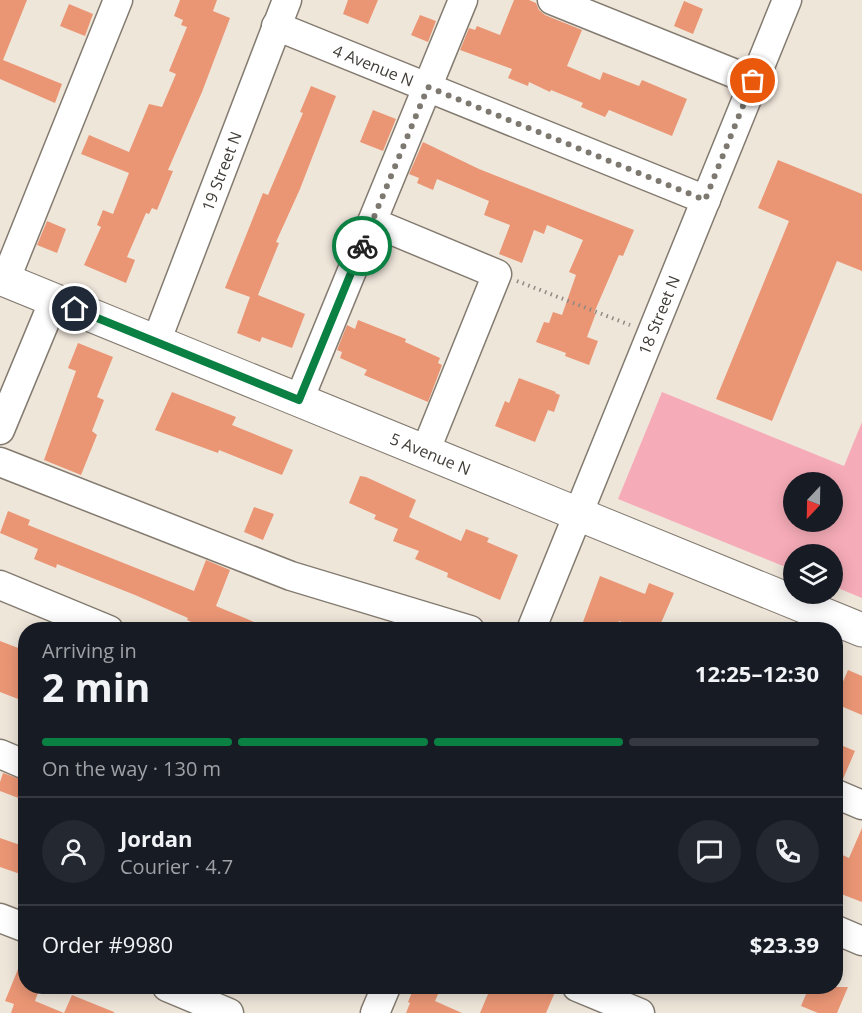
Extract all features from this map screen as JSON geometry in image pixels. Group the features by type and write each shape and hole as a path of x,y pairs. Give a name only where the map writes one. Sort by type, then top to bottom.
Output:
{"main road":[{"name":"5 Avenue N","path":"3,280 842,622"},
{"name":"5 Avenue N","path":"843,622 862,630"}],"street":[{"path":"3,280 118,0"},
{"path":"299,400 463,0"},
{"path":"552,0 753,81"},
{"name":"18 Street N","path":"534,622 787,0"},
{"name":"4 Avenue N","path":"281,13 428,87 705,200"},
{"name":"19 Street N","path":"156,342 281,13"},
{"path":"372,222 497,274 425,452"},
{"path":"0,430 54,300"},
{"path":"0,462 291,576 443,622"},
{"path":"0,585 90,622"},
{"path":"0,754 18,762"},
{"path":"843,797 862,805"},
{"path":"0,918 18,925"},
{"path":"843,933 862,941"},
{"path":"184,994 229,1013"},
{"path":"375,1013 383,994"},
{"path":"594,994 640,1013"}],"path":[{"path":"497,274 650,333"}],"shaded area":[{"path":"662,392 844,466 862,422 862,598 843,590 843,544 783,544 783,566 618,499"}],"building":[{"path":"0,0 27,0 3,60 62,84 55,103 0,79"},
{"path":"180,0 217,0 213,11 230,18 202,92 168,170 173,171 157,210 152,208 149,214 146,213 127,257 135,260 126,283 84,265 101,227 97,225 103,210 113,214 129,173 81,154 89,135 129,152 149,104 162,107 176,74 169,71 187,27 181,25 183,20 174,16"},
{"path":"348,0 378,0 368,24 343,14"},
{"path":"514,0 529,0 536,3 545,15 582,30 567,66 600,80 603,72 639,86 642,80 687,99 672,136 609,110 605,117 581,107 583,103 551,90 550,92 529,82 528,86 508,78 512,69 460,50 469,28 475,30 477,26 500,35"},
{"path":"684,1 703,9 693,34 674,26"},
{"path":"69,4 93,14 85,36 60,26"},
{"path":"420,15 436,21 428,42 411,35"},
{"path":"311,86 336,96 300,189 276,242 279,243 258,295 305,314 292,348 262,337 260,342 237,333 250,297 225,288 263,193 268,195 303,113 300,112"},
{"path":"373,110 396,119 383,151 360,142"},
{"path":"423,142 479,169 634,230 623,256 619,255 594,313 596,313 587,337 598,341 589,365 565,356 566,353 536,342 544,322 549,323 553,312 562,315 576,275 569,272 583,240 547,225 544,234 534,230 522,263 499,254 510,225 484,215 489,201 437,179 433,190 417,183 419,178 409,174"},
{"path":"778,160 862,194 862,271 837,261 772,421 716,399 789,221 758,208"},
{"path":"47,221 66,229 57,253 37,245"},
{"path":"358,320 406,339 405,342 440,358 438,363 442,365 428,402 364,375 367,370 340,358 342,352 337,350 347,325 355,329"},
{"path":"78,343 113,357 97,397 104,400 92,431 97,435 81,475 44,460 76,371 68,368"},
{"path":"519,378 560,395 554,412 548,410 535,442 495,426 505,401 509,403"},
{"path":"172,392 236,417 232,425 293,450 282,475 219,450 218,453 155,430"},
{"path":"360,476 416,500 409,517 461,541 466,529 489,538 487,542 518,555 500,600 447,577 448,573 415,559 419,551 393,541 398,529 374,519 376,515 349,503"},
{"path":"254,507 274,514 263,540 244,532"},
{"path":"8,511 30,520 28,525 194,591 206,560 230,570 216,606 254,622 191,622 187,620 188,618 135,595 57,564 56,568 34,559 38,549 0,533"},
{"path":"600,576 645,594 649,583 674,593 661,622 583,622"},
{"path":"0,641 18,648 18,699 0,692"},
{"path":"848,670 862,676 862,715 843,707 843,682"},
{"path":"843,746 855,751 843,779"},
{"path":"3,773 18,778 18,798 0,791"},
{"path":"862,828 862,902 843,895 843,855 849,858"},
{"path":"0,838 18,844 18,873 0,867"},
{"path":"18,969 18,994 38,994 35,1001 64,1013 11,1013 14,1004 5,1001"},
{"path":"843,987 848,987 837,1013 818,1013 801,1006 806,994 843,994"},
{"path":"411,994 438,994 435,1001 462,1013 406,1013 410,1003 408,1002"},
{"path":"488,994 554,994 546,1013 480,1013"},
{"path":"72,995 114,1012 114,1013 64,1013"}],"way so far":[{"path":"362,246 428,87 705,200 753,81"}],"route":[{"path":"75,309 299,400 362,246"}]}
